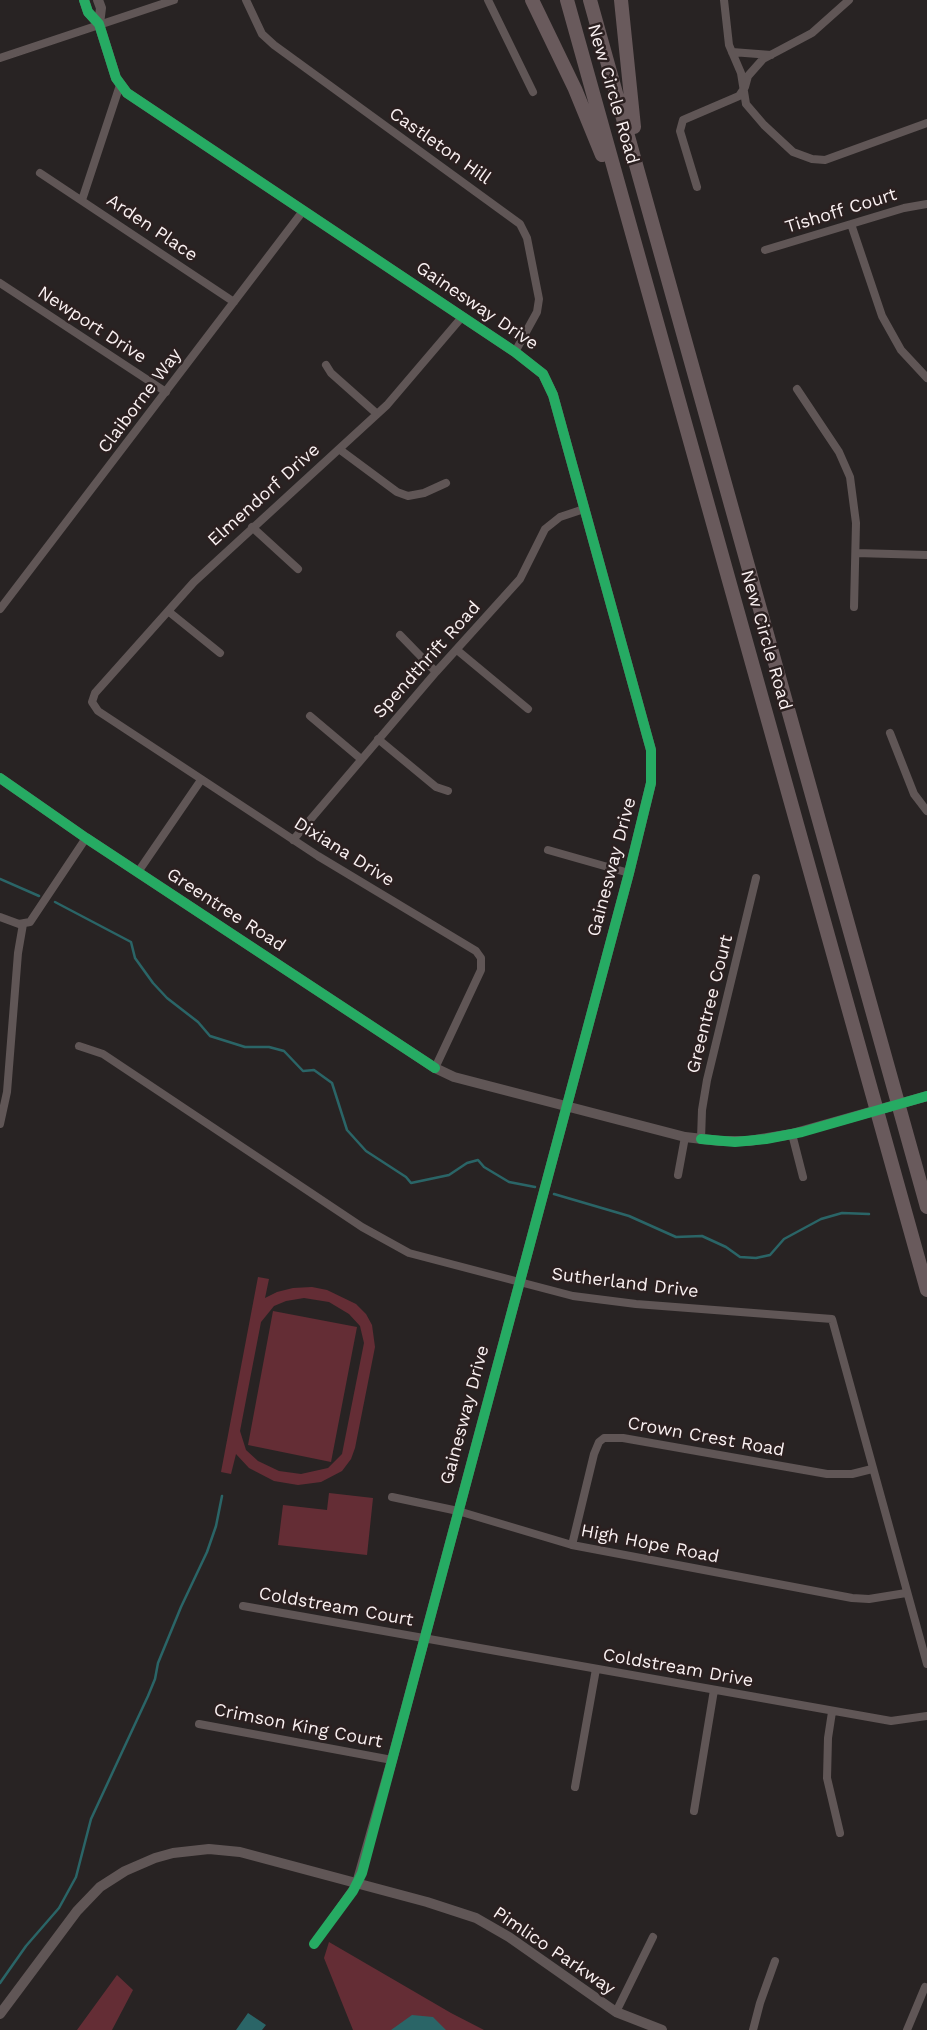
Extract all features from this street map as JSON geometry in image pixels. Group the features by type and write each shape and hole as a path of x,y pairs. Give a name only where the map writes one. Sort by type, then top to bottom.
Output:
{"highway":[{"path":"532,0 597,141 665,350"},
{"name":"New Circle Road","path":"567,0 927,1290"},
{"name":"New Circle Road","path":"590,0 927,1207"},
{"path":"621,0 635,139 654,228"}],"street":[{"path":"84,0 88,12 99,24 120,85"},
{"path":"98,0 101,8 99,24"},
{"path":"0,58 174,0"},
{"name":"Castleton Hill","path":"246,0 262,34 274,45 520,224 527,239 539,299 537,313 515,352"},
{"path":"488,0 533,93"},
{"path":"724,0 727,38 745,87"},
{"path":"849,0 812,33 771,55 753,69 745,87 746,104 786,148 813,159 825,160 927,123"},
{"path":"732,52 771,55"},
{"name":"Gainesway Drive","path":"120,85 134,99 515,352 534,366 549,383 651,750 651,783 629,873 362,1872 314,1944"},
{"name":"Arden Place","path":"120,85 82,200 234,302"},
{"path":"697,187 680,131 681,124 686,118 739,96 745,87"},
{"path":"40,173 82,200"},
{"name":"Tishoff Court","path":"765,250 904,208 927,204"},
{"name":"Claiborne Way","path":"0,609 303,211"},
{"path":"851,224 881,316 901,350 927,378"},
{"name":"Newport Drive","path":"0,283 166,392"},
{"name":"Elmendorf Drive","path":"92,702 95,693 214,561 396,396 462,317"},
{"path":"326,365 331,373 376,413"},
{"path":"797,388 846,467 855,504 854,607"},
{"path":"339,449 397,492 408,496 424,493 446,483"},
{"name":"Spendthrift Road","path":"293,840 436,672 520,579 545,529 560,517 584,509"},
{"path":"252,527 298,569"},
{"path":"856,553 927,555"},
{"path":"168,611 220,653"},
{"path":"400,635 436,672"},
{"path":"457,650 528,709"},
{"name":"Dixiana Drive","path":"92,702 98,711 293,840 476,951 481,958 481,970 435,1068"},
{"path":"310,716 361,759"},
{"path":"890,733 914,794 927,811"},
{"path":"378,739 436,787 448,791"},
{"name":"Greentree Road","path":"0,778 138,873 435,1068 469,1082 685,1137 742,1141 792,1134 927,1096"},
{"path":"138,873 201,780"},
{"path":"0,917 23,924 32,920 86,838"},
{"path":"548,850 629,873"},
{"name":"Greentree Court","path":"701,1139 707,1080 756,878"},
{"path":"0,1124 7,1092 18,953 23,924"},
{"name":"Sutherland Drive","path":"79,1046 103,1054 398,1248 573,1296 636,1304 832,1319 927,1664"},
{"path":"792,1134 803,1177"},
{"path":"678,1175 685,1137"},
{"name":"Crown Crest Road","path":"572,1545 594,1454 598,1443 604,1438 623,1438 827,1474 852,1474 872,1469"},
{"name":"High Hope Road","path":"392,1497 458,1511 572,1545 852,1598 881,1598 906,1592"},
{"name":"Coldstream Court","path":"243,1606 424,1639"},
{"name":"Coldstream Drive","path":"424,1639 832,1712 891,1721 927,1716"},
{"path":"575,1787 596,1669"},
{"path":"694,1811 714,1690"},
{"path":"832,1712 827,1778 840,1833"},
{"name":"Crimson King Court","path":"199,1724 392,1760"},
{"name":"Pimlico Parkway","path":"0,2014 89,1897 112,1879 146,1861 173,1853 225,1850 357,1883 475,1917 509,1937 616,2012 662,2030"},
{"path":"616,2012 653,1937"},
{"path":"753,2030 775,1961"},
{"path":"907,2030 925,1987"}],"shaded area":[{"path":"258,1277 269,1279 265,1298 293,1288 312,1287 327,1290 356,1304 372,1325 375,1347 355,1448 342,1471 321,1482 298,1485 274,1481 249,1468 236,1454 231,1474 221,1472","holes":["304,1298 329,1302 349,1314 360,1326 364,1343 342,1454 328,1468 301,1474 279,1471 258,1461 246,1450 240,1431 261,1322 274,1306 286,1301"]},
{"path":"273,1311 357,1327 331,1462 248,1445"},
{"path":"329,1493 373,1498 367,1555 278,1545 283,1505 327,1510"},
{"path":"329,1942 484,2030 353,2030 324,1958"},
{"path":"117,1975 133,1990 112,2030 77,2030"}],"water":[{"path":"248,2013 266,2025 262,2030 236,2030"},
{"path":"412,2015 433,2017 446,2030 391,2030"}],"waterway":[{"path":"0,879 39,896"},
{"path":"55,902 131,942 135,958 153,983 210,1036 245,1047 269,1047 284,1051 303,1071 314,1070 332,1083 347,1130 366,1151 411,1183 449,1175 467,1163 478,1160 484,1167 509,1182 535,1187"},
{"path":"554,1194 629,1216 676,1237 702,1236 740,1257 770,1255 784,1239 821,1219 842,1213 869,1214"},
{"path":"0,1983 26,1946 59,1908 76,1877 91,1819 148,1696 158,1663 207,1552 222,1496"}],"cycle path":[{"path":"84,0 88,12 99,24 116,78 127,93 515,352 543,374 553,395 651,750 651,783 629,873 362,1873 353,1891 314,1944"},
{"path":"0,778 86,838 435,1068"},
{"path":"701,1139 735,1142 766,1139 802,1132 927,1096"}]}
